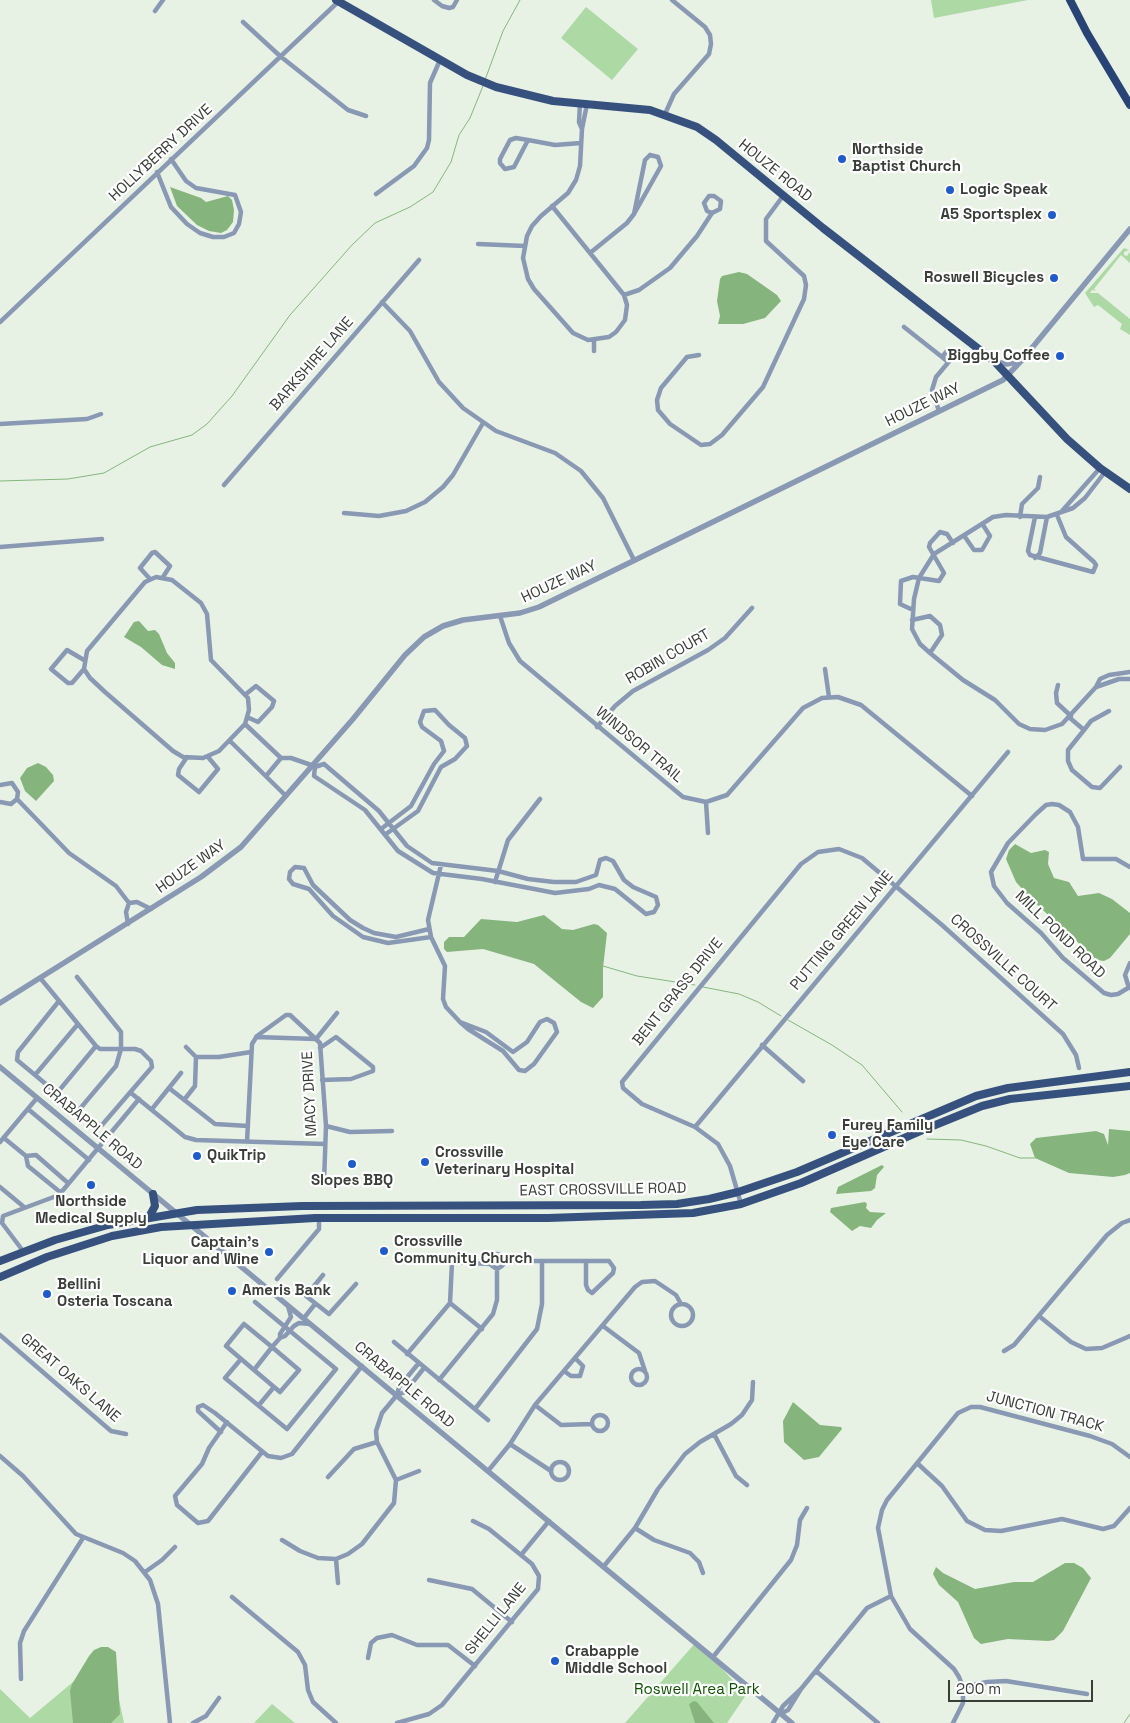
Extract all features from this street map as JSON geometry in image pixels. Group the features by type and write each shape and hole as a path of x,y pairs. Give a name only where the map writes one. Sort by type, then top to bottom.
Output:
{"highway":[{"path":"1070,0 1086,33 1130,105"}],"main road":[{"name":"HOUZE ROAD","path":"337,1 440,60 484,82 516,94 553,101 636,108 665,114 697,127 716,140 783,196 995,362 1067,439 1102,470 1130,490"},
{"name":"EAST CROSSVILLE ROAD","path":"0,1261 23,1251 90,1230 174,1212 309,1206 676,1204 738,1192 797,1172 976,1096 1008,1088 1130,1072"},
{"name":"EAST CROSSVILLE ROAD","path":"0,1277 47,1257 112,1236 190,1224 319,1218 548,1218 693,1213 741,1204 801,1183 982,1106 1010,1099 1130,1086"},
{"path":"149,1217 155,1206 153,1194"}],"street":[{"path":"155,11 164,0"},
{"path":"434,0 442,6 449,8 453,7 457,0"},
{"path":"665,114 674,94 709,54 712,44 710,35 705,27 672,0"},
{"name":"HOLLYBERRY DRIVE","path":"0,322 337,1"},
{"path":"243,22 280,56 348,110 366,116"},
{"path":"376,194 414,166 427,148 430,140 430,83 440,60"},
{"path":"552,206 624,296 627,312 621,327 609,337 594,341 573,333 534,289 525,269 525,246 532,226 552,206 568,193 576,180 580,166 583,104"},
{"path":"528,140 514,167 508,170 502,168 500,159 510,140 516,138 555,144 581,143"},
{"path":"590,253 627,223 634,214 660,166 660,159 655,155 650,155 645,160 634,214"},
{"path":"157,172 171,207 187,224 200,233 224,237 234,233 239,224 240,205 235,195 228,192 196,188 186,180 171,159"},
{"path":"700,355 687,358 661,388 656,400 658,410 670,424 701,445 710,444 722,435 763,387 804,299 806,285 804,276 766,241 766,219 783,196"},
{"path":"624,296 639,290 670,268 697,236 712,213"},
{"name":"HOUZE WAY","path":"0,1003 41,979 222,863 258,829 314,766 405,655 424,637 443,626 464,620 500,616 539,607 991,386 1009,375 1130,229"},
{"path":"478,244 525,246"},
{"name":"BARKSHIRE LANE","path":"224,485 419,260"},
{"path":"382,302 410,331 446,391 463,408 483,423 508,436 555,453 581,471 603,498 634,560"},
{"path":"904,327 948,362"},
{"path":"594,341 594,351"},
{"path":"939,411 932,390 936,377 952,358 951,352 945,352 942,357"},
{"path":"995,362 1007,364 1022,360"},
{"path":"0,424 87,419 101,414"},
{"path":"344,514 379,516 406,511 425,502 443,487 452,475 483,423"},
{"path":"1059,513 1102,470"},
{"path":"1102,470 1079,504 1047,517 997,516 934,554 919,578 912,620 916,638 930,653 963,680 995,700 1024,727 1038,730 1050,729 1070,717 1096,687 1100,679 1109,674 1130,672"},
{"path":"1020,516 1022,504 1038,488 1040,477"},
{"path":"1035,518 1028,550 1030,555 1089,572 1095,569 1094,562 1066,536 1059,513"},
{"path":"1035,558 1040,553 1047,517"},
{"path":"965,537 974,550 982,550 990,536 983,525"},
{"path":"913,610 900,604 900,584 908,577 940,581 943,577 934,554 929,547 930,543 938,533 947,534 953,543"},
{"path":"0,547 102,539"},
{"path":"150,579 140,568 152,553 155,552 170,566 163,578"},
{"path":"163,578 172,580 201,603 207,614 211,660 248,698 248,717 245,724 230,741 208,757 187,758 173,751 112,699 90,678 84,669 87,651 119,611 150,579 163,578"},
{"name":"ROBIN COURT","path":"597,727 615,706 633,691 708,650 724,638 752,608"},
{"name":"WINDSOR TRAIL","path":"500,616 509,644 520,661 677,794 693,800 706,802"},
{"path":"912,620 930,616 940,625 942,636 930,653"},
{"path":"84,660 67,650 52,666 52,669 68,683 72,683 84,669"},
{"path":"825,669 829,697"},
{"path":"1096,687 1119,679 1130,679"},
{"path":"1058,685 1056,693 1057,703 1084,730"},
{"path":"246,694 256,686 274,702 258,722 248,717"},
{"path":"708,833 706,802 721,799 732,791 803,708 815,701 829,697 846,698 861,705 972,796"},
{"path":"381,829 411,806 434,764 444,750 440,741 422,727 420,722 424,711 431,709 436,711 465,738 467,746 464,752 442,767 418,811 386,834"},
{"path":"1108,711 1091,721 1068,750 1068,761 1072,770 1092,787 1100,788 1120,768"},
{"path":"245,724 281,758 291,758 314,766 324,764 380,811 407,846 432,863 498,871 528,879 554,882 582,880 596,875 600,860 606,858 613,860 624,880 633,887 656,897 658,905 654,912 646,914 615,889 599,885 583,890 548,892 433,873 412,862 398,851 386,834 364,810 347,796 314,776 314,766"},
{"path":"230,741 286,796"},
{"name":"PUTTING GREEN LANE","path":"695,1127 1008,752"},
{"path":"187,758 179,769 178,775 199,792 218,769 208,757"},
{"path":"266,776 281,758"},
{"path":"0,785 8,782 15,786 18,792 16,799 7,804 0,802"},
{"path":"347,796 354,789"},
{"path":"418,794 426,798"},
{"path":"16,799 69,853 116,886 129,903"},
{"path":"496,882 508,840 540,799"},
{"name":"MILL POND ROAD","path":"1130,867 1116,859 1083,858 1078,827 1070,812 1059,805 1052,804 1046,805 1008,843 991,872 994,886 1014,911 1041,933 1062,958 1108,994 1118,994 1129,988 1125,975 1130,963"},
{"name":"BENT GRASS DRIVE","path":"741,1204 724,1152 710,1137 695,1127 642,1104 623,1088 622,1082 801,864 818,852 839,849 855,853 896,886"},
{"path":"412,862 418,854"},
{"path":"442,865 431,905 428,929 444,960 446,974 444,999 446,1007 460,1022 503,1051 519,1070 525,1071 534,1064 558,1032 554,1023 548,1019 540,1022 527,1042 514,1052 486,1032 460,1022"},
{"path":"428,929 396,937 374,933 350,920 313,885 304,868 298,866 292,869 289,875 290,882 296,886 309,889 345,926 363,937 383,943 431,937"},
{"path":"582,880 583,890"},
{"path":"309,889 313,885"},
{"name":"CROSSVILLE COURT","path":"896,886 1063,1034 1076,1055 1079,1068"},
{"path":"129,903 137,902 151,909"},
{"path":"128,924 126,912 129,903"},
{"path":"345,926 350,920"},
{"path":"77,977 121,1032 121,1049 116,1066 78,1111"},
{"path":"41,979 96,1046 100,1048 141,1051 150,1058 152,1064 131,1092 102,1125 95,1125 17,1060 16,1054 59,1001"},
{"path":"247,1142 251,1052 252,1044 256,1037 316,1039 337,1013"},
{"name":"MACY DRIVE","path":"256,1037 286,1015 290,1015 316,1039 320,1048 326,1126 324,1182"},
{"path":"35,1075 78,1024"},
{"path":"320,1048 336,1037 373,1067 373,1071 351,1079 322,1080"},
{"path":"762,1045 804,1081"},
{"path":"56,1093 96,1046"},
{"path":"186,1047 196,1057 220,1057 251,1052"},
{"path":"184,1100 195,1086 196,1057"},
{"name":"CRABAPPLE ROAD","path":"0,1067 792,1723"},
{"path":"152,1110 181,1073"},
{"path":"169,1088 215,1124 248,1126"},
{"path":"131,1092 190,1138 325,1144"},
{"path":"0,1142 37,1098"},
{"path":"23,1251 1,1220 5,1214 59,1195 139,1099"},
{"path":"28,1109 88,1160"},
{"path":"326,1126 350,1132 392,1131"},
{"path":"4,1138 26,1156 36,1156 68,1183"},
{"path":"26,1156 28,1166 60,1192"},
{"path":"0,1188 24,1207"},
{"path":"278,1279 319,1229 319,1218"},
{"path":"1004,1351 1014,1345 1107,1235 1122,1223 1130,1220"},
{"path":"490,1264 490,1259 495,1254 502,1256 504,1261"},
{"path":"433,1261 490,1264 497,1268"},
{"path":"504,1261 542,1261 586,1261 609,1261 614,1268 596,1291 592,1293 586,1285 586,1261"},
{"path":"497,1268 504,1261"},
{"path":"475,1410 537,1329 542,1304 542,1261"},
{"path":"407,1354 450,1303 452,1262"},
{"path":"439,1380 482,1329 496,1307 497,1268"},
{"path":"323,1275 306,1296 329,1314 356,1284"},
{"path":"488,1471 510,1444 535,1405 642,1282 656,1281 676,1295 681,1304 689,1306 693,1314 690,1322 682,1326 674,1323 671,1315 674,1307 681,1304"},
{"path":"241,1359 225,1378 288,1429 336,1369 255,1302"},
{"path":"450,1303 482,1329"},
{"path":"304,1318 316,1304"},
{"path":"280,1338 280,1334 291,1316 288,1306"},
{"path":"1038,1316 1071,1342 1086,1349 1102,1348 1130,1336"},
{"path":"254,1370 280,1338 299,1323 310,1324"},
{"path":"244,1324 299,1370 280,1392 241,1359 226,1346 244,1324"},
{"path":"602,1326 640,1353 645,1371"},
{"name":"GREAT OAKS LANE","path":"0,1335 111,1431 126,1434"},
{"path":"394,1342 418,1364 488,1420"},
{"path":"564,1371 571,1376 580,1376 583,1372 583,1366 575,1358"},
{"path":"282,1540 300,1551 318,1558 336,1558 348,1554 362,1544 394,1503 396,1480 377,1442 378,1423 382,1414 397,1395 399,1387 418,1364"},
{"path":"221,1432 198,1411 198,1407 203,1405 227,1422 262,1452 276,1458 292,1454 362,1366"},
{"path":"397,1395 405,1392 424,1368"},
{"path":"405,1380 411,1384"},
{"path":"604,1566 635,1528 658,1489 685,1454 731,1424 749,1406 753,1382"},
{"path":"259,1406 274,1387"},
{"path":"535,1405 561,1425 592,1424"},
{"name":"JUNCTION TRACK","path":"963,1687 954,1669 910,1629 891,1596 879,1537 879,1519 887,1500 958,1413 966,1408 976,1406 1102,1439 1130,1457"},
{"path":"227,1422 209,1448 202,1464 175,1496 177,1505 198,1523 208,1521 262,1452"},
{"path":"714,1434 736,1476 747,1485"},
{"path":"328,1477 354,1448 377,1442"},
{"path":"510,1444 551,1471 555,1478 560,1479 567,1476 568,1470 565,1463 559,1462 552,1466 551,1471"},
{"path":"0,1456 23,1476 70,1529 83,1538 122,1553 145,1572 154,1587 158,1604 170,1723"},
{"path":"917,1463 942,1486 967,1521 985,1530 1001,1531 1062,1519 1104,1529 1114,1526 1130,1508"},
{"path":"396,1480 419,1471"},
{"path":"713,1657 791,1560 797,1545 800,1520 807,1508"},
{"name":"SHELLI LANE","path":"397,1723 438,1709 535,1594 539,1584 536,1569 489,1529 473,1521"},
{"path":"521,1555 549,1521"},
{"path":"635,1528 654,1540 690,1554 699,1562 702,1573"},
{"path":"21,1679 20,1643 24,1631 83,1538"},
{"path":"145,1572 162,1560 175,1547"},
{"path":"336,1558 338,1583"},
{"path":"429,1580 472,1589 512,1622"},
{"path":"773,1723 780,1714 788,1710 801,1689 867,1608 891,1596"},
{"path":"232,1597 298,1652 305,1665 310,1696 318,1708 336,1723"},
{"path":"368,1658 371,1643 377,1638 392,1635 417,1645 448,1645 475,1666"},
{"path":"816,1671 878,1723"},
{"path":"953,1723 961,1710 963,1687 987,1682 1006,1681 1086,1694"},
{"path":"193,1723 206,1716 219,1698"}],"green space":[{"path":"931,0 1028,0 934,18"},
{"path":"586,7 638,49 612,80 561,38"},
{"path":"1124,248 1129,250 1124,252 1124,255 1127,256 1130,252 1130,263 1121,255 1094,289 1096,291 1092,290 1090,293 1098,293 1130,319 1130,335 1120,329 1122,324 1098,305 1094,307 1085,293"},
{"name":"Roswell Area Park","path":"697,1641 746,1695 727,1723 625,1723"},
{"path":"109,1652 124,1723 0,1723 0,1689 30,1718"},
{"path":"272,1704 295,1723 254,1723"}],"shaded area":[{"path":"170,187 201,198 206,202 228,196 232,200 234,210 233,222 227,230 221,233 209,231 197,225 177,206"},
{"path":"739,272 747,274 777,295 781,301 765,318 743,324 718,324 720,316 717,301 720,279 722,276"},
{"path":"139,621 148,631 155,630 159,634 167,653 175,663 175,669 162,665 141,647 124,637 134,622"},
{"path":"38,763 46,767 53,775 54,781 36,801 25,791 20,778 27,768"},
{"path":"1015,844 1031,853 1045,850 1049,852 1048,864 1054,878 1069,882 1078,896 1099,893 1112,899 1130,913 1130,934 1110,958 1104,961 1097,960 1032,900 1016,882 1006,859 1009,850"},
{"path":"544,915 562,929 573,930 594,924 607,933 603,968 603,997 593,1008 581,1002 534,964 483,949 447,952 444,949 444,942 449,937 464,937 481,919 517,922"},
{"path":"1109,1129 1130,1131 1130,1173 1113,1177 1069,1173 1035,1158 1030,1144 1036,1138 1096,1131 1104,1134 1108,1145"},
{"path":"882,1165 884,1167 877,1175 875,1188 871,1191 836,1194 838,1187"},
{"path":"865,1202 867,1204 866,1208 870,1212 886,1213 871,1228 860,1226 852,1231 830,1212 831,1208"},
{"path":"793,1402 820,1425 841,1427 842,1429 819,1457 804,1460 784,1442 783,1421"},
{"path":"1065,1563 1074,1563 1083,1568 1091,1578 1063,1631 1054,1640 1048,1641 1008,1639 981,1644 974,1638 958,1602 939,1585 933,1574 936,1567 943,1573 975,1589 1014,1582 1033,1582"},
{"path":"108,1647 116,1652 120,1714 111,1723 73,1723 70,1691 72,1684 89,1656 94,1650"},
{"path":"694,1701 697,1702 714,1723 695,1723 689,1704"}],"waterway":[{"path":"485,80 503,31 520,0"},
{"path":"0,481 68,479 104,473 150,447 192,435 207,424 232,396 290,315 352,245 375,223 410,207 433,192 451,162 459,135 470,118 483,86"},
{"path":"603,966 637,976 695,985"},
{"path":"703,987 739,994 758,1002 781,1016"},
{"path":"788,1020 832,1045 862,1065 902,1112"},
{"path":"927,1139 961,1140 986,1146 1020,1158 1035,1158"},
{"path":"1124,1723 1130,1714"}],"place":[{"name":"Northside Baptist Church","path":"842,159"},
{"name":"Logic Speak","path":"950,190"},
{"name":"A5 Sportsplex","path":"1052,215"},
{"name":"Roswell Bicycles","path":"1054,278"},
{"name":"Biggby Coffee","path":"1060,356"},
{"name":"Furey Family Eye Care","path":"832,1135"},
{"name":"QuikTrip","path":"197,1156"},
{"name":"Crossville Veterinary Hospital","path":"425,1162"},
{"name":"Slopes BBQ","path":"352,1164"},
{"name":"Northside Medical Supply","path":"91,1185"},
{"name":"Crossville Community Church","path":"384,1251"},
{"name":"Captain's Liquor and Wine","path":"269,1252"},
{"name":"Ameris Bank","path":"232,1291"},
{"name":"Bellini Osteria Toscana","path":"47,1294"},
{"name":"Crabapple Middle School","path":"555,1661"}]}
